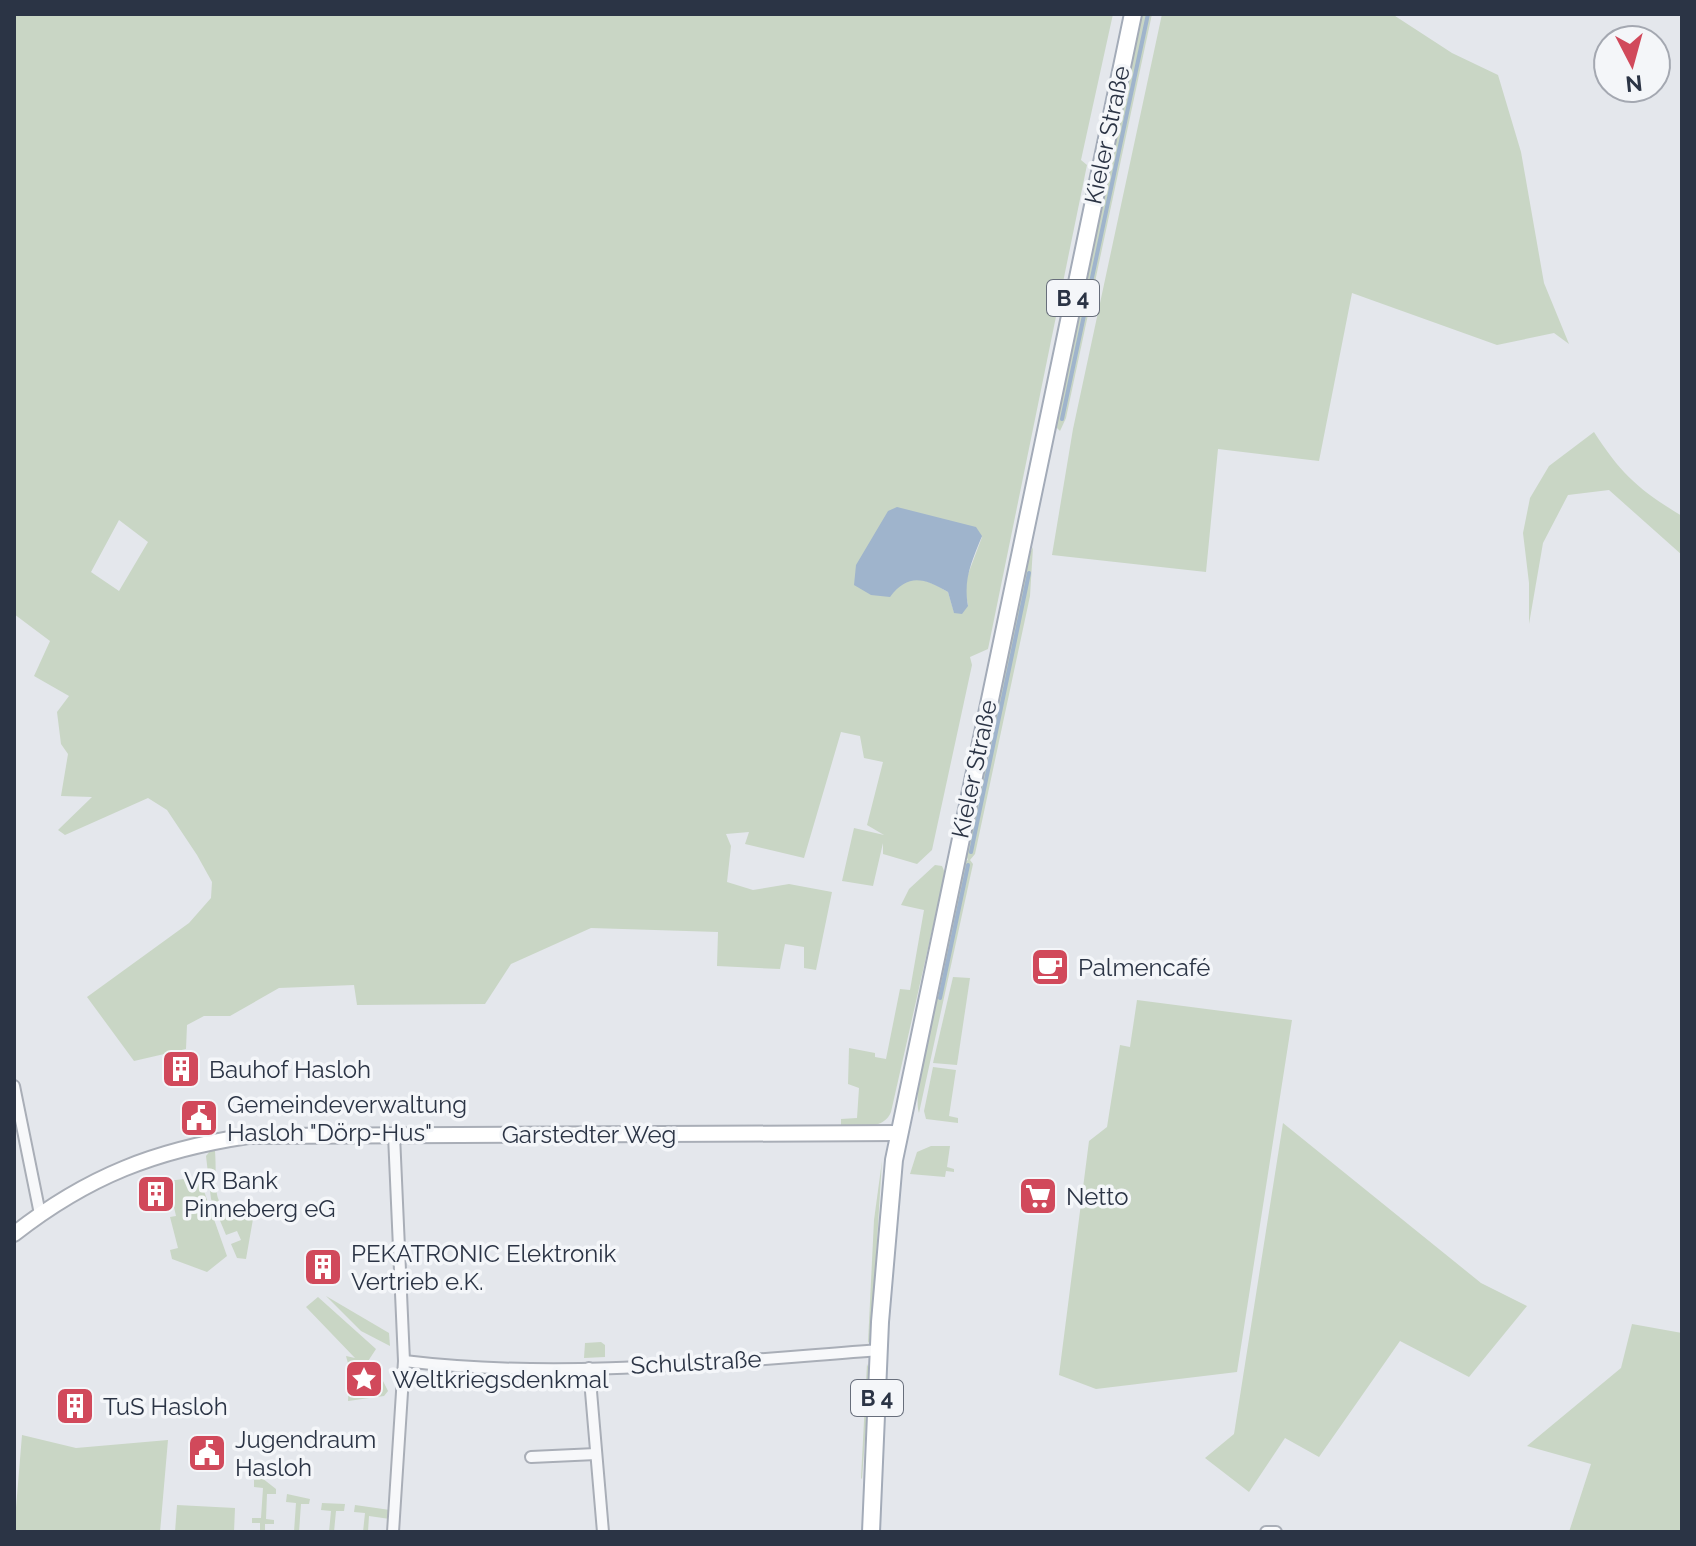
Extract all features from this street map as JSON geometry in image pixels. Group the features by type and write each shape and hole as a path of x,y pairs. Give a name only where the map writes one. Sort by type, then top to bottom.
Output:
{"main road":[{"name":"Kieler Straße","path":"871,1532 887,1226 899,1133 1133,14"},
{"name":"Garstedter Weg","path":"14,1234 40,1214 115,1171 178,1148 248,1136 899,1133"}],"street":[{"path":"14,1086 40,1214"},
{"path":"14,1126 24,1138"},
{"path":"393,1532 404,1361 394,1135"},
{"name":"Schulstraße","path":"404,1361 481,1370 589,1368 879,1350"},
{"path":"589,1368 603,1532"},
{"path":"531,1457 596,1454"},
{"path":"1266,1532 1276,1532"}],"green space":[{"path":"14,14 1113,14 1081,160 1087,165 988,649 970,657 972,665 932,850 917,864 883,854 883,843 873,886 842,881 854,828 884,835 867,825 883,762 864,758 860,736 841,732 804,858 745,844 749,832 726,834 731,846 727,882 753,890 789,884 832,892 816,970 804,968 804,947 785,944 780,969 717,966 718,932 591,928 511,964 485,1004 357,1005 354,985 279,988 230,1016 204,1016 187,1025 186,1049 134,1061 87,997 189,923 211,898 212,882 167,810 148,798 65,835 58,830 92,797 61,796 68,754 61,744 57,712 69,696 34,676 50,641 14,614","holes":["119,520 148,542 119,591 91,572","982,537 964,585 968,605 954,612 948,592 936,585 919,580 900,583"]},
{"path":"1142,14 1152,14 1066,418 1060,431 1055,426"},
{"path":"1162,14 1392,14 1452,53 1498,75 1521,152 1544,283 1569,344 1554,333 1497,345 1352,293 1319,461 1218,449 1206,572 1052,555 1073,429"},
{"path":"1594,432 1632,480 1682,516 1682,555 1609,490 1568,495 1543,543 1529,624 1529,583 1523,533 1530,498 1549,466"},
{"path":"1033,547 1030,596 975,854 970,860 973,864 919,1113 920,1068 934,992 963,862 968,860 965,852 1026,562"},
{"path":"935,865 942,866 945,873 891,1112 876,1125 841,1126 841,1119 857,1118 859,1088 848,1084 849,1048 875,1053 875,1057 886,1059 900,989 910,990 924,910 901,905 909,889"},
{"path":"953,977 970,978 957,1065 933,1063"},
{"path":"1137,1000 1292,1020 1237,1372 1096,1389 1059,1375 1089,1141 1107,1127 1120,1045 1130,1047"},
{"path":"933,1067 956,1070 949,1116 958,1118 958,1123 926,1119 924,1111"},
{"path":"1283,1123 1481,1283 1527,1306 1469,1377 1400,1341 1319,1457 1285,1438 1249,1492 1205,1458 1234,1434"},
{"path":"931,1146 950,1146 947,1167 954,1169 954,1172 946,1171 945,1177 910,1174 917,1152"},
{"path":"210,1151 215,1151 216,1188 222,1205 228,1211 253,1219 246,1259 237,1258 231,1244 241,1240 237,1231 226,1235 211,1199 206,1156"},
{"path":"882,1161 871,1339 868,1343 874,1220"},
{"path":"199,1177 227,1256 207,1272 172,1259 170,1250 178,1248 170,1217 176,1216 168,1181"},
{"path":"326,1296 389,1333 390,1346 361,1331"},
{"path":"318,1297 376,1349 357,1378 366,1385 371,1377 381,1377 388,1391 384,1396 348,1401 350,1371 346,1356 355,1358 306,1307"},
{"path":"1632,1324 1682,1333 1682,1532 1569,1532 1591,1464 1527,1446 1621,1368"},
{"path":"601,1342 605,1345 605,1357 584,1358 585,1343"},
{"path":"867,1364 870,1372 862,1479 861,1478"},
{"path":"22,1435 76,1448 168,1440 160,1532 14,1532"},
{"path":"262,1478 276,1489 276,1494 267,1494 266,1519 274,1520 274,1524 265,1524 265,1532 260,1532 260,1523 252,1523 252,1518 261,1518 263,1488 254,1487 254,1480"},
{"path":"287,1494 310,1499 309,1504 301,1504 299,1532 294,1532 296,1503 286,1502"},
{"path":"322,1503 345,1504 344,1511 336,1511 334,1532 329,1532 331,1511 321,1510"},
{"path":"177,1505 235,1508 234,1532 175,1532"},
{"path":"355,1505 390,1510 390,1519 369,1516 368,1532 363,1532 365,1513 354,1512"}],"water":[{"path":"897,507 976,527 982,536 968,579 968,606 962,614 954,613 948,592 924,581 903,584 890,597 871,595 854,585 856,565 888,511"}],"waterway":[{"path":"1062,419 1148,14"},
{"path":"971,852 1029,573"},
{"path":"940,998 968,865"}],"place":[{"name":"Palmencafé","path":"1050,967"},
{"name":"Bauhof Hasloh","path":"181,1069"},
{"name":"Gemeindeverwaltung Hasloh \"Dörp-Hus\"","path":"199,1118"},
{"name":"VR Bank Pinneberg eG","path":"156,1194"},
{"name":"Netto","path":"1038,1196"},
{"name":"PEKATRONIC Elektronik Vertrieb e.K.","path":"323,1267"},
{"name":"Weltkriegsdenkmal","path":"364,1379"},
{"name":"TuS Hasloh","path":"75,1406"},
{"name":"Jugendraum Hasloh","path":"207,1453"}]}
